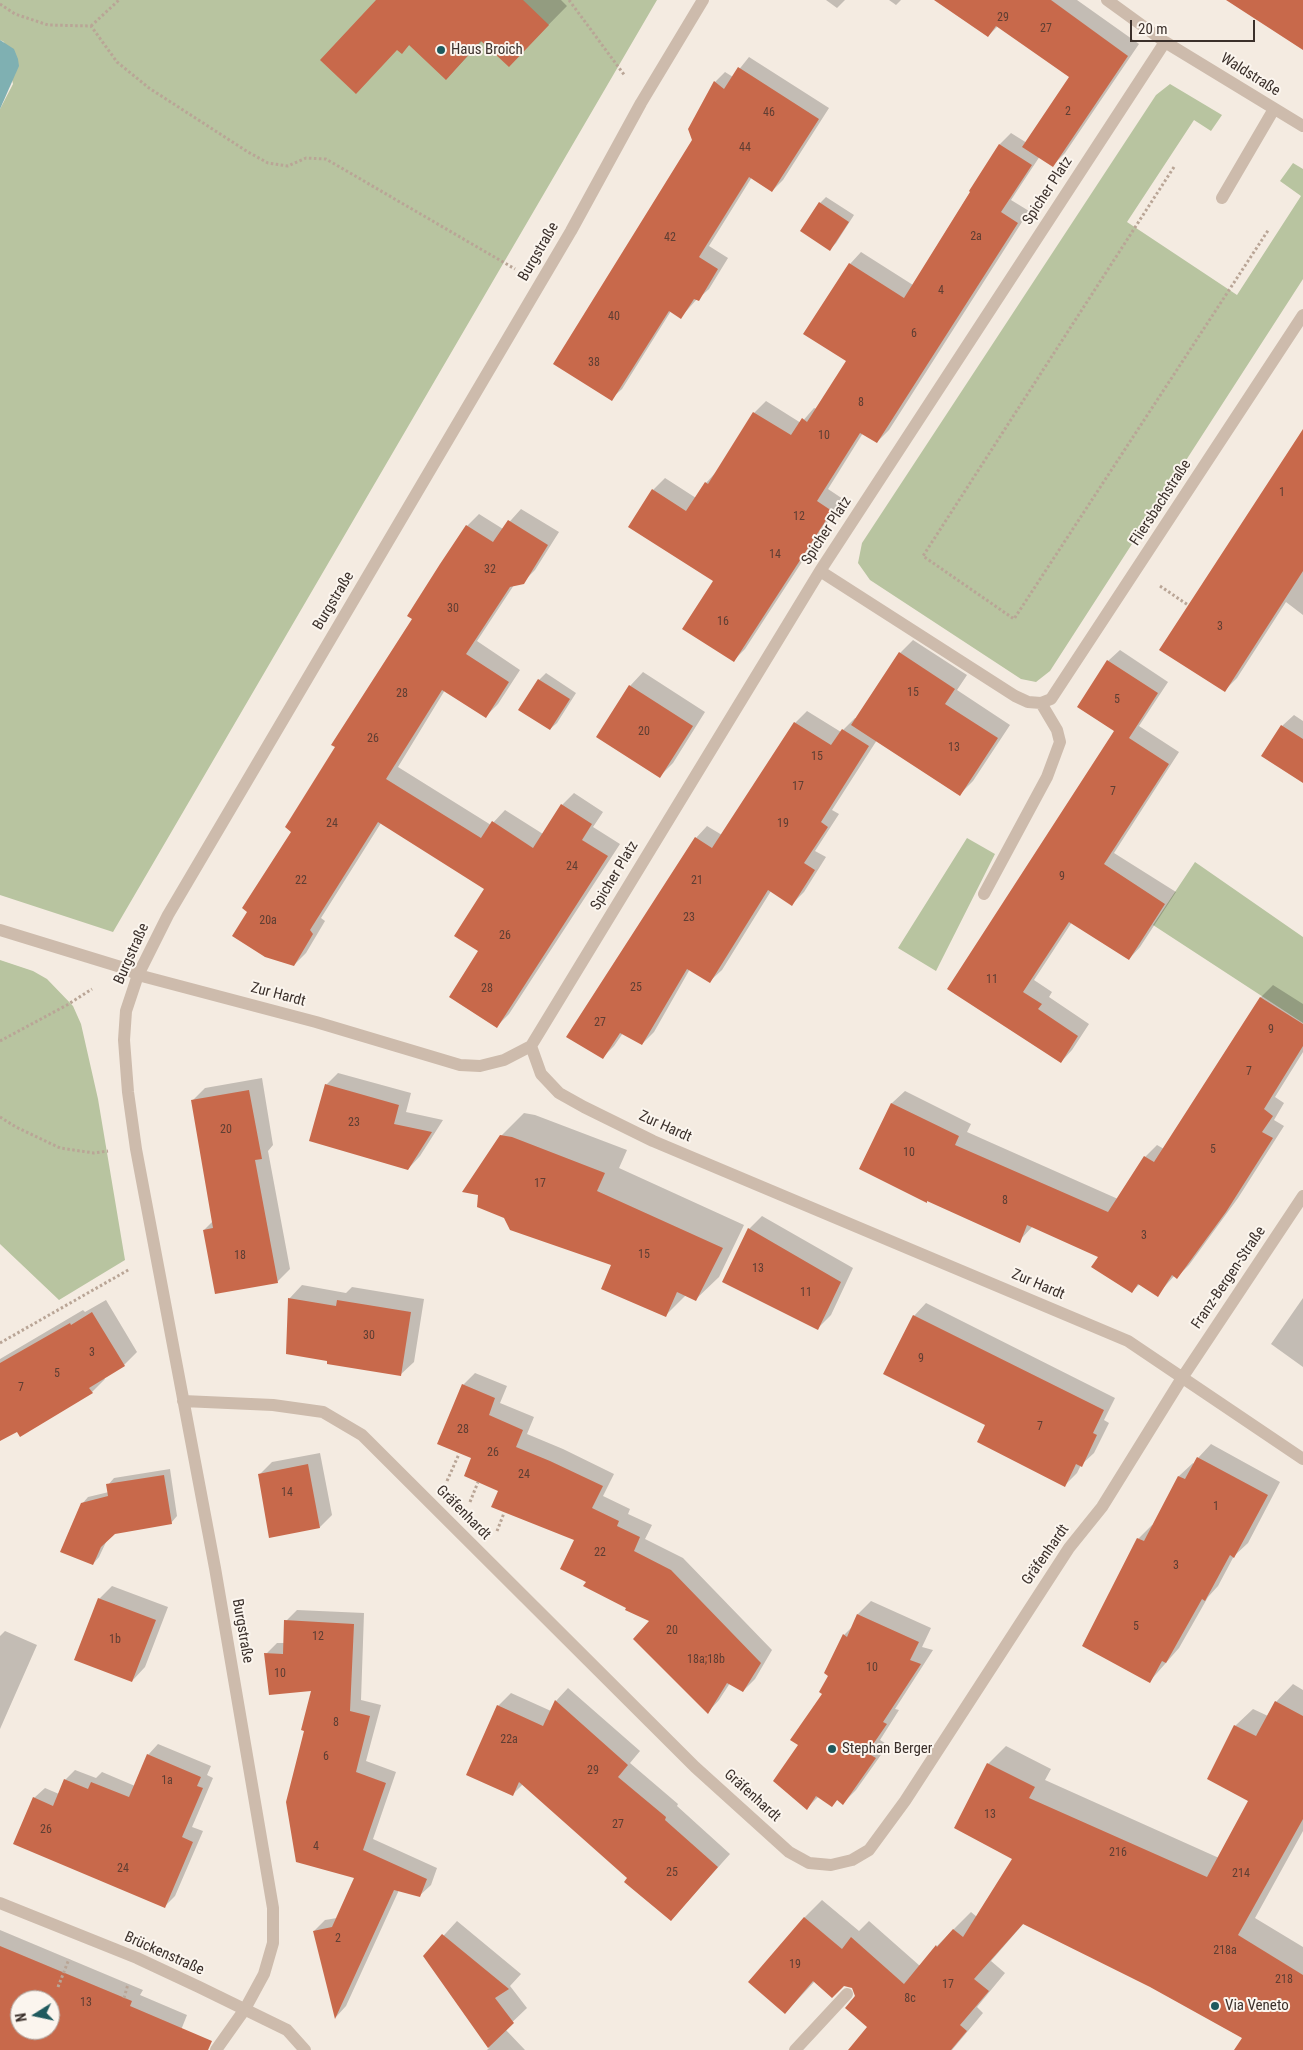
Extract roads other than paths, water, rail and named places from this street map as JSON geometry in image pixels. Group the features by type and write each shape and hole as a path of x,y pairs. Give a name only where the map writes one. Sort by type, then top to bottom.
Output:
{"street":[{"name":"Burgstraße","path":"216,2050 244,2009 264,1974 273,1943 273,1908 245,1737 136,1149 128,1092 124,1040 126,1011 138,975 173,906 540,283 641,103 703,0"},
{"name":"Waldstraße","path":"1107,0 1165,42 1303,126"},
{"name":"Spicher Platz","path":"531,1046 820,571 1165,42"},
{"path":"1222,198 1274,109"},
{"name":"Fliersbachstraße","path":"1041,703 1051,699 1058,691 1303,315"},
{"path":"820,571 1015,696 1028,702 1041,703 1057,730 1060,742 1047,777 984,894"},
{"name":"Zur Hardt","path":"0,930 124,968 138,975 316,1022 460,1065 480,1066 504,1060 531,1046 541,1074 559,1093 584,1107 653,1141 1128,1341 1303,1459"},
{"name":"Franz-Bergen-Straße","path":"1182,1378 1303,1197"},
{"name":"Gräfenhardt","path":"183,1401 273,1404 323,1412 362,1435 695,1767 789,1852 808,1863 831,1865 852,1860 869,1850 905,1801 1069,1548 1102,1507 1182,1378"},
{"name":"Brückenstraße","path":"0,1903 137,1958 244,2009 287,2030 304,2050"},
{"path":"795,2050 847,1994"}],"water":[{"path":"0,40 14,49 19,66 0,109"}],"place":[{"name":"Haus Broich","path":"441,50"},
{"name":"Stephan Berger","path":"832,1749"},
{"name":"Via Veneto","path":"1215,2006"}]}
